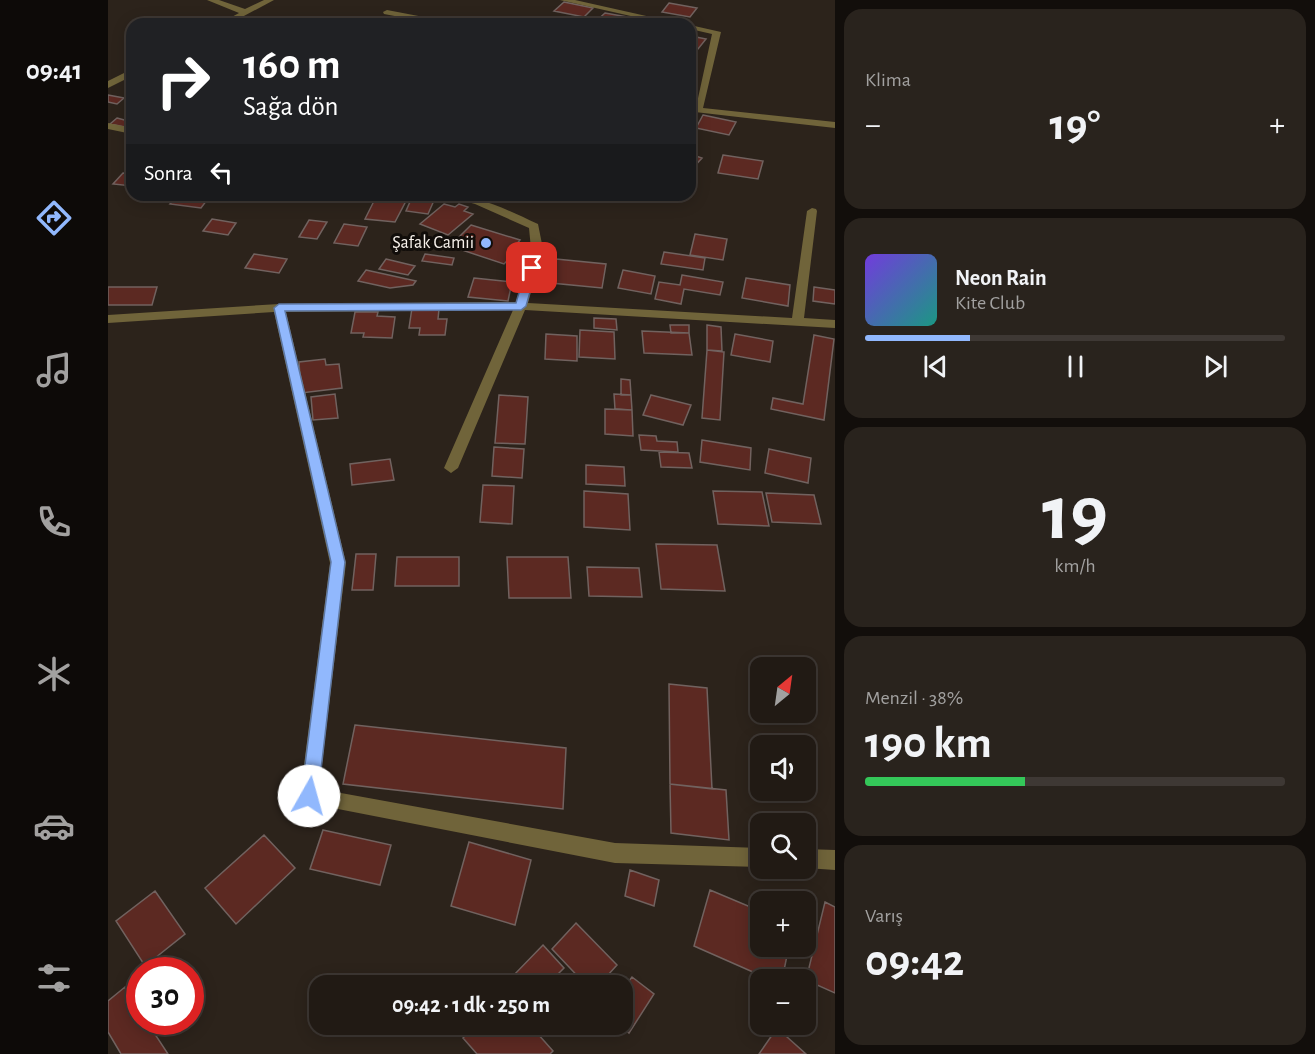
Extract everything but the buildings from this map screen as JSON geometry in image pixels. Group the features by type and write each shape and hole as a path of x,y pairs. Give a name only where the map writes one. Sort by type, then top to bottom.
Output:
{"street":[{"path":"211,0 245,12"},
{"path":"234,18 270,0"},
{"path":"564,0 650,18"},
{"path":"387,12 418,18"},
{"path":"696,28 717,32 702,76 699,110 835,124"},
{"path":"108,85 126,75"},
{"path":"108,126 126,130"},
{"path":"452,468 521,306 537,249 534,226 478,201"},
{"path":"798,321 812,211"},
{"path":"108,319 279,308 521,306 835,324"},
{"path":"279,308 338,562 309,796 615,853 750,858"},
{"path":"816,859 835,860"}],"place":[{"name":"Şafak Camii","path":"486,243"}],"route":[{"path":"309,796 338,562 279,308 521,306 532,268"}]}
